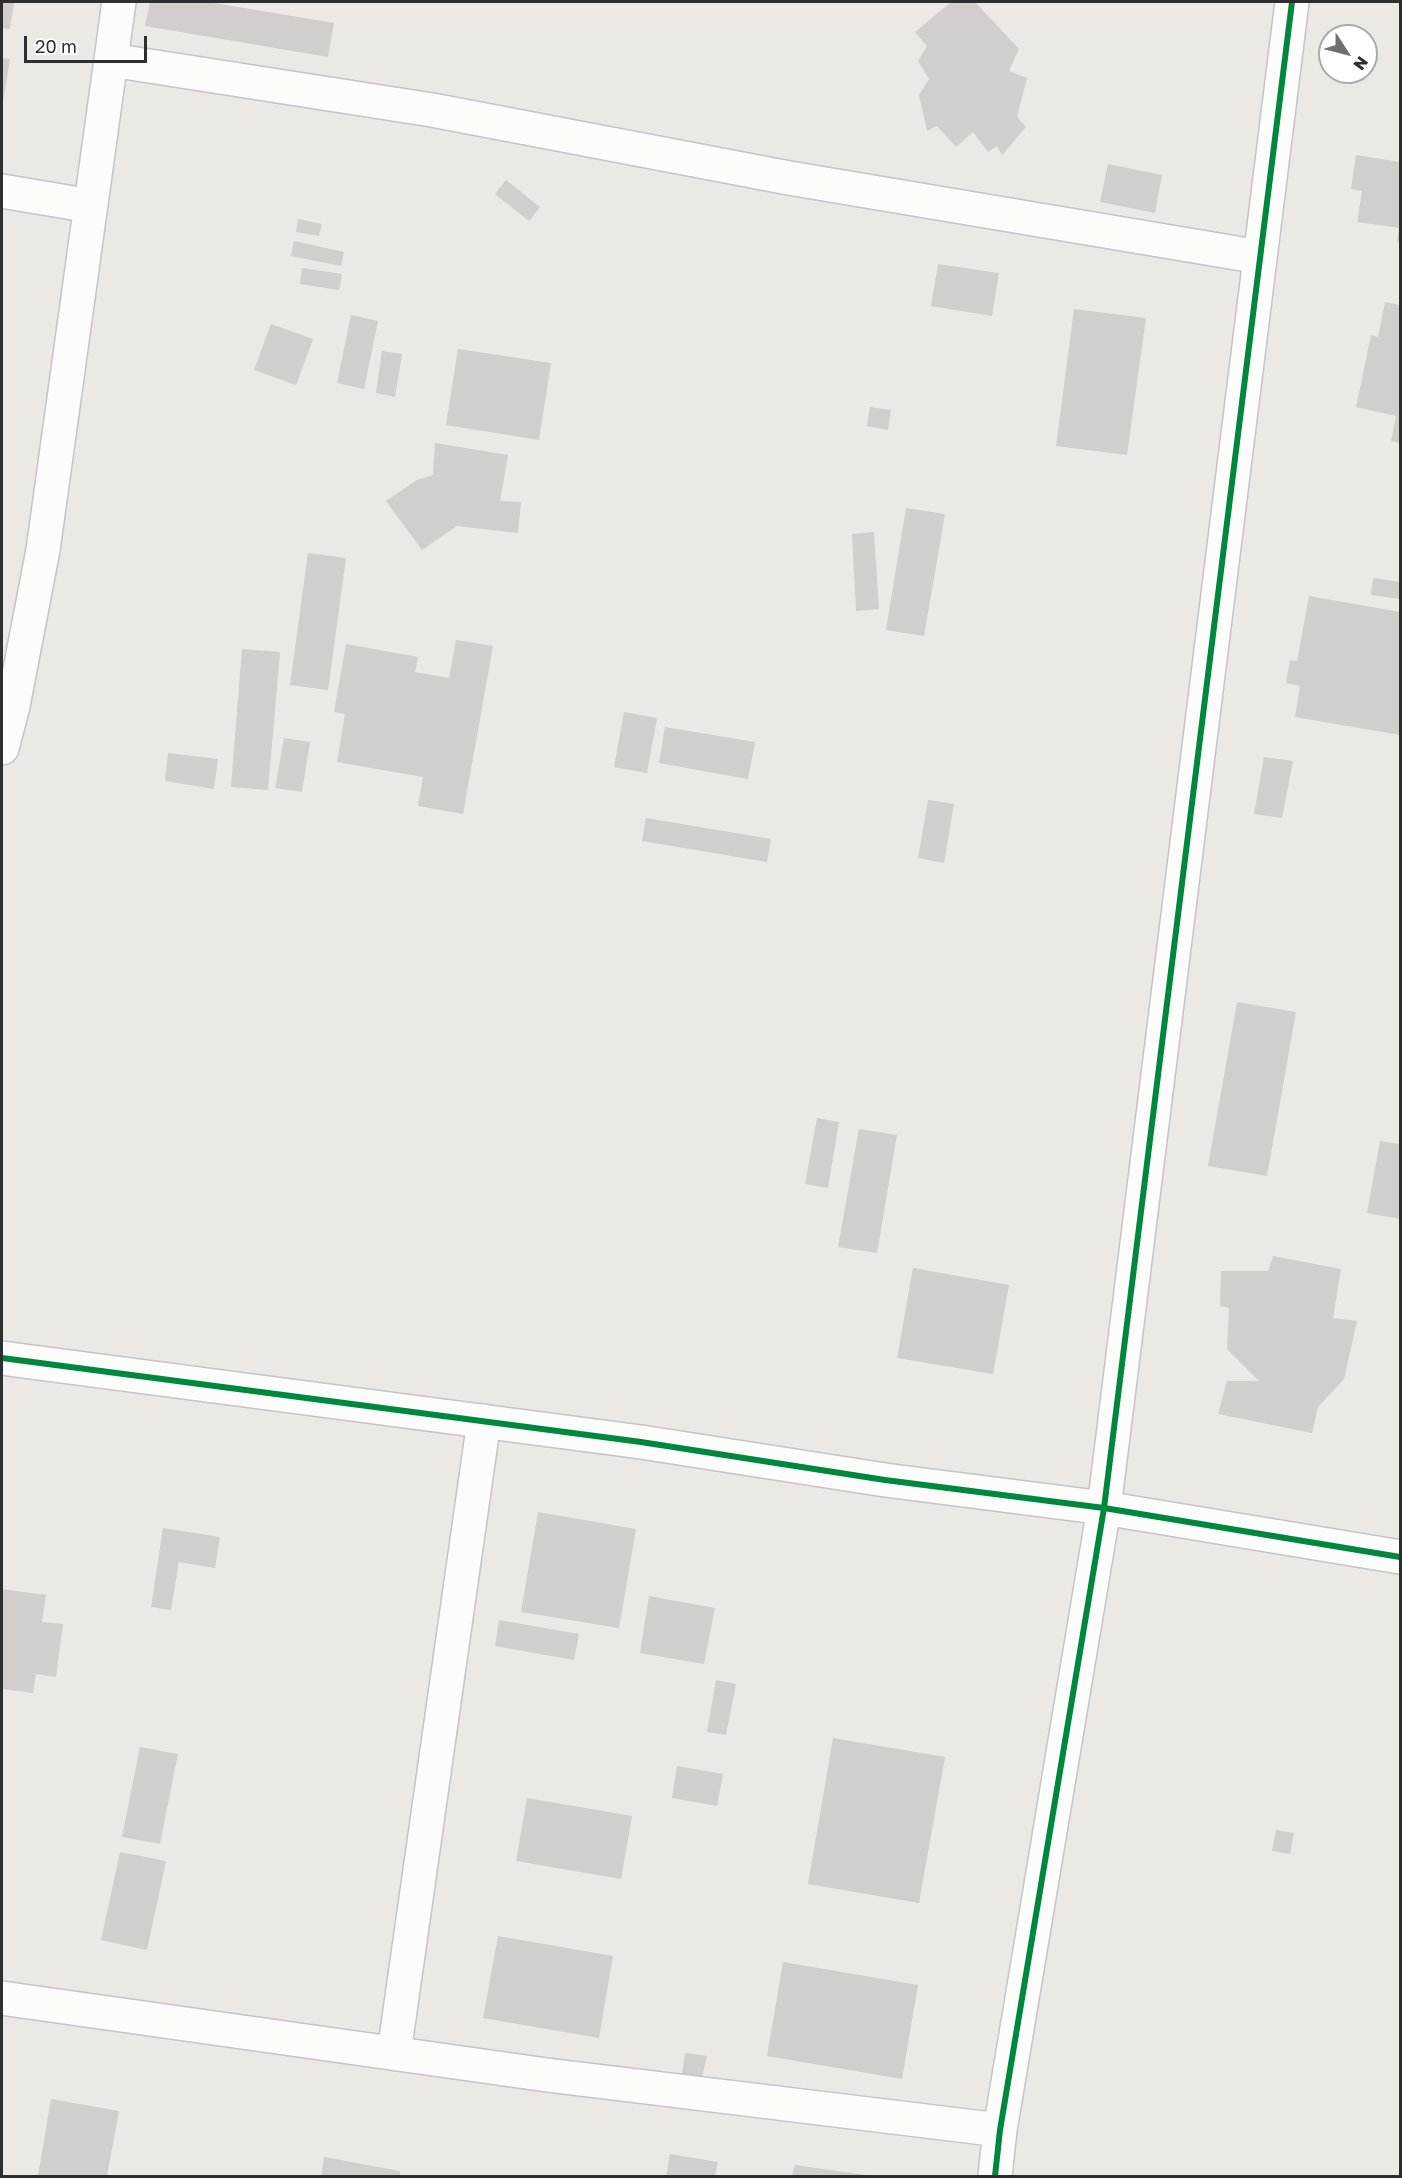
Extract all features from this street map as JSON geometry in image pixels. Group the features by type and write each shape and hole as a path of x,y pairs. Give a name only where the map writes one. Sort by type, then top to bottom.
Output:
{"street":[{"path":"2,748 13,706 43,550 119,2"},
{"path":"994,2176 1104,1508 1292,2"},
{"path":"111,60 432,110 789,178 1260,257"},
{"path":"2,191 91,206"},
{"path":"2,1358 641,1442 885,1480 1104,1508 1401,1557"},
{"path":"394,2053 484,1421"},
{"path":"2,1998 548,2075 1000,2130"}],"building":[{"path":"2,2 14,2 10,29 2,28"},
{"path":"150,2 208,2 334,23 328,57 145,26"},
{"path":"951,2 975,2 1019,49 1009,71 1027,78 1017,117 1026,127 1002,155 997,146 988,152 973,132 956,147 937,126 927,131 919,95 929,79 918,61 927,46 915,32"},
{"path":"2,58 10,59 3,102 2,102"},
{"path":"1356,155 1400,162 1400,242 1397,242 1399,228 1357,222 1362,191 1351,189"},
{"path":"1108,164 1162,175 1155,213 1100,202"},
{"path":"506,180 540,207 529,221 495,194"},
{"path":"298,219 322,224 319,236 296,232"},
{"path":"294,241 344,252 341,266 291,256"},
{"path":"938,264 999,273 992,316 931,306"},
{"path":"302,268 342,274 339,290 300,284"},
{"path":"1385,302 1400,305 1400,443 1391,441 1396,416 1356,407 1371,335 1378,337"},
{"path":"1074,309 1146,318 1127,455 1056,446"},
{"path":"351,315 378,321 364,389 337,383"},
{"path":"271,324 313,339 296,385 254,370"},
{"path":"458,349 551,363 539,440 446,425"},
{"path":"382,351 402,354 395,397 376,393"},
{"path":"870,407 891,410 888,430 867,426"},
{"path":"435,443 508,455 500,501 521,502 518,533 457,526 422,550 386,501 417,480 433,475"},
{"path":"906,508 945,514 924,636 886,630"},
{"path":"874,532 879,609 856,611 852,534"},
{"path":"308,553 346,558 328,690 290,685"},
{"path":"1373,578 1400,582 1400,599 1371,595"},
{"path":"1309,596 1400,612 1400,735 1295,717 1300,686 1286,683 1290,660 1297,661"},
{"path":"456,640 493,646 463,814 418,806 423,777 337,762 345,714 334,712 346,644 418,657 415,672 449,678"},
{"path":"242,649 280,652 268,790 231,787"},
{"path":"624,712 657,718 647,773 614,767"},
{"path":"665,727 755,742 748,779 659,763"},
{"path":"284,738 310,742 302,792 275,788"},
{"path":"168,753 218,759 214,789 165,781"},
{"path":"1264,757 1293,761 1282,818 1254,814"},
{"path":"928,800 954,804 944,863 918,858"},
{"path":"646,818 771,839 767,862 642,841"},
{"path":"1237,1002 1296,1012 1267,1176 1208,1166"},
{"path":"817,1118 839,1122 828,1188 805,1184"},
{"path":"859,1129 897,1135 877,1253 838,1247"},
{"path":"1380,1141 1400,1144 1400,1219 1367,1213"},
{"path":"1273,1256 1341,1269 1333,1318 1357,1321 1344,1379 1318,1407 1312,1433 1218,1414 1227,1381 1259,1381 1227,1349 1229,1308 1220,1306 1221,1271 1268,1271"},
{"path":"913,1268 1009,1285 993,1374 897,1358"},
{"path":"538,1512 636,1529 619,1628 521,1612"},
{"path":"163,1528 220,1537 215,1568 179,1562 171,1610 151,1607"},
{"path":"2,1589 46,1595 42,1622 63,1624 56,1677 36,1674 33,1693 2,1689"},
{"path":"649,1596 715,1608 704,1664 640,1653"},
{"path":"499,1620 579,1634 574,1660 495,1646"},
{"path":"716,1680 736,1684 726,1735 707,1732"},
{"path":"833,1738 945,1757 919,1903 808,1884"},
{"path":"140,1747 178,1754 160,1844 122,1837"},
{"path":"677,1766 723,1774 717,1806 672,1798"},
{"path":"527,1798 632,1816 621,1879 516,1861"},
{"path":"1276,1830 1294,1833 1290,1854 1272,1851"},
{"path":"120,1852 166,1861 147,1950 101,1940"},
{"path":"498,1936 613,1956 599,2038 483,2018"},
{"path":"783,1962 918,1985 902,2079 767,2056"},
{"path":"685,2053 707,2056 702,2078 682,2075"},
{"path":"51,2099 119,2111 107,2176 38,2176"},
{"path":"670,2154 718,2162 715,2176 666,2176"},
{"path":"324,2157 400,2171 400,2176 321,2176"},
{"path":"795,2165 866,2175 866,2176 792,2176"}],"cycle path":[{"path":"995,2176 1000,2130 1104,1508 1292,2"},
{"path":"2,1358 641,1442 885,1480 1104,1508 1400,1557"}]}
